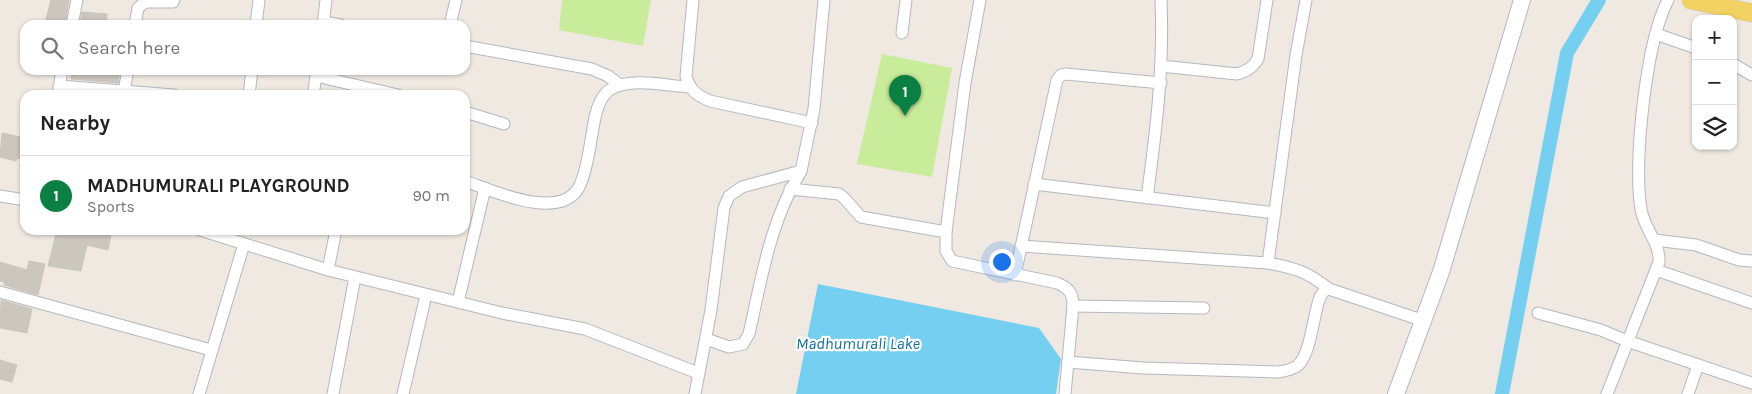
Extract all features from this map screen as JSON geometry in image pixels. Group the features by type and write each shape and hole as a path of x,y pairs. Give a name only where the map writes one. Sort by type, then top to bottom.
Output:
{"main road":[{"path":"1691,0 1752,13"}],"street":[{"path":"73,20 77,0"},
{"path":"136,20 138,8 145,2 173,2 174,0"},
{"path":"257,20 259,0"},
{"path":"324,20 326,0"},
{"path":"451,20 456,0"},
{"path":"693,0 686,76 690,87 697,96 710,102 812,123"},
{"path":"706,339 730,346 743,344 749,334 773,228 790,189 801,170 812,123 824,0"},
{"path":"902,33 906,0"},
{"path":"980,0 965,84 946,232 946,251 952,261 1057,283 1067,287 1073,298 1073,306 1065,394"},
{"path":"1148,198 1161,84 1161,0"},
{"path":"1161,66 1227,73 1246,71 1254,66 1258,59 1267,0"},
{"path":"1268,263 1306,0"},
{"path":"1396,394 1424,321 1480,144 1522,0"},
{"path":"1607,394 1656,270 1659,253 1655,240 1641,212 1639,192 1640,146 1646,88 1656,34 1668,0"},
{"path":"1656,34 1692,47"},
{"path":"470,47 592,69 608,76 620,85"},
{"path":"1737,66 1752,75"},
{"path":"1015,275 1046,122 1057,80 1061,75 1066,74 1161,84"},
{"path":"59,90 61,75"},
{"path":"124,90 127,75"},
{"path":"250,90 251,75"},
{"path":"314,90 316,75"},
{"path":"323,75 379,90"},
{"path":"470,184 529,202 549,203 573,196 584,174 596,116 602,98 608,90 620,85 690,87"},
{"path":"470,114 504,124"},
{"path":"694,394 706,339 724,208 729,196 742,187 801,170"},
{"path":"1034,184 1275,213"},
{"path":"458,302 485,188"},
{"path":"790,189 839,194 861,217 946,232"},
{"path":"0,196 20,199"},
{"path":"216,235 354,277 426,295 585,329 698,373"},
{"path":"328,270 335,235"},
{"path":"1655,240 1696,245 1739,260 1752,260"},
{"path":"200,394 211,350 244,244"},
{"path":"1022,246 1268,263 1302,271 1314,277 1329,289 1424,321"},
{"path":"1656,270 1752,303"},
{"path":"333,394 354,277"},
{"path":"1068,362 1143,368 1278,372 1287,370 1297,366 1302,360 1307,348 1320,297 1324,291 1329,289"},
{"path":"0,292 211,350"},
{"path":"404,394 426,295"},
{"path":"1073,306 1204,308"},
{"path":"1538,313 1601,330 1627,341 1752,383"},
{"path":"1688,394 1698,365"}],"green space":[{"path":"562,0 651,0 643,46 559,30"},
{"path":"882,54 952,68 932,177 857,164"}],"water":[{"name":"Madhumurali Lake","path":"818,284 1039,328 1061,359 1056,394 796,394"}],"building":[{"path":"51,0 69,0 66,20 46,20"},
{"path":"82,12 107,14 106,20 81,20"},
{"path":"71,75 119,75 118,83 71,79"},
{"path":"2,133 20,137 20,158 17,158 16,161 0,157"},
{"path":"56,235 111,235 108,250 87,245 81,271 48,266"},
{"path":"29,261 45,264 38,295 4,285 4,282 0,281 0,262 27,270"},
{"path":"1,300 32,309 27,333 0,328"},
{"path":"0,360 17,365 12,382 0,379"}],"waterway":[{"path":"1502,394 1567,53 1599,0"}],"place":[{"name":"MADHUMURALI PLAYGROUND","path":"905,116"}]}
